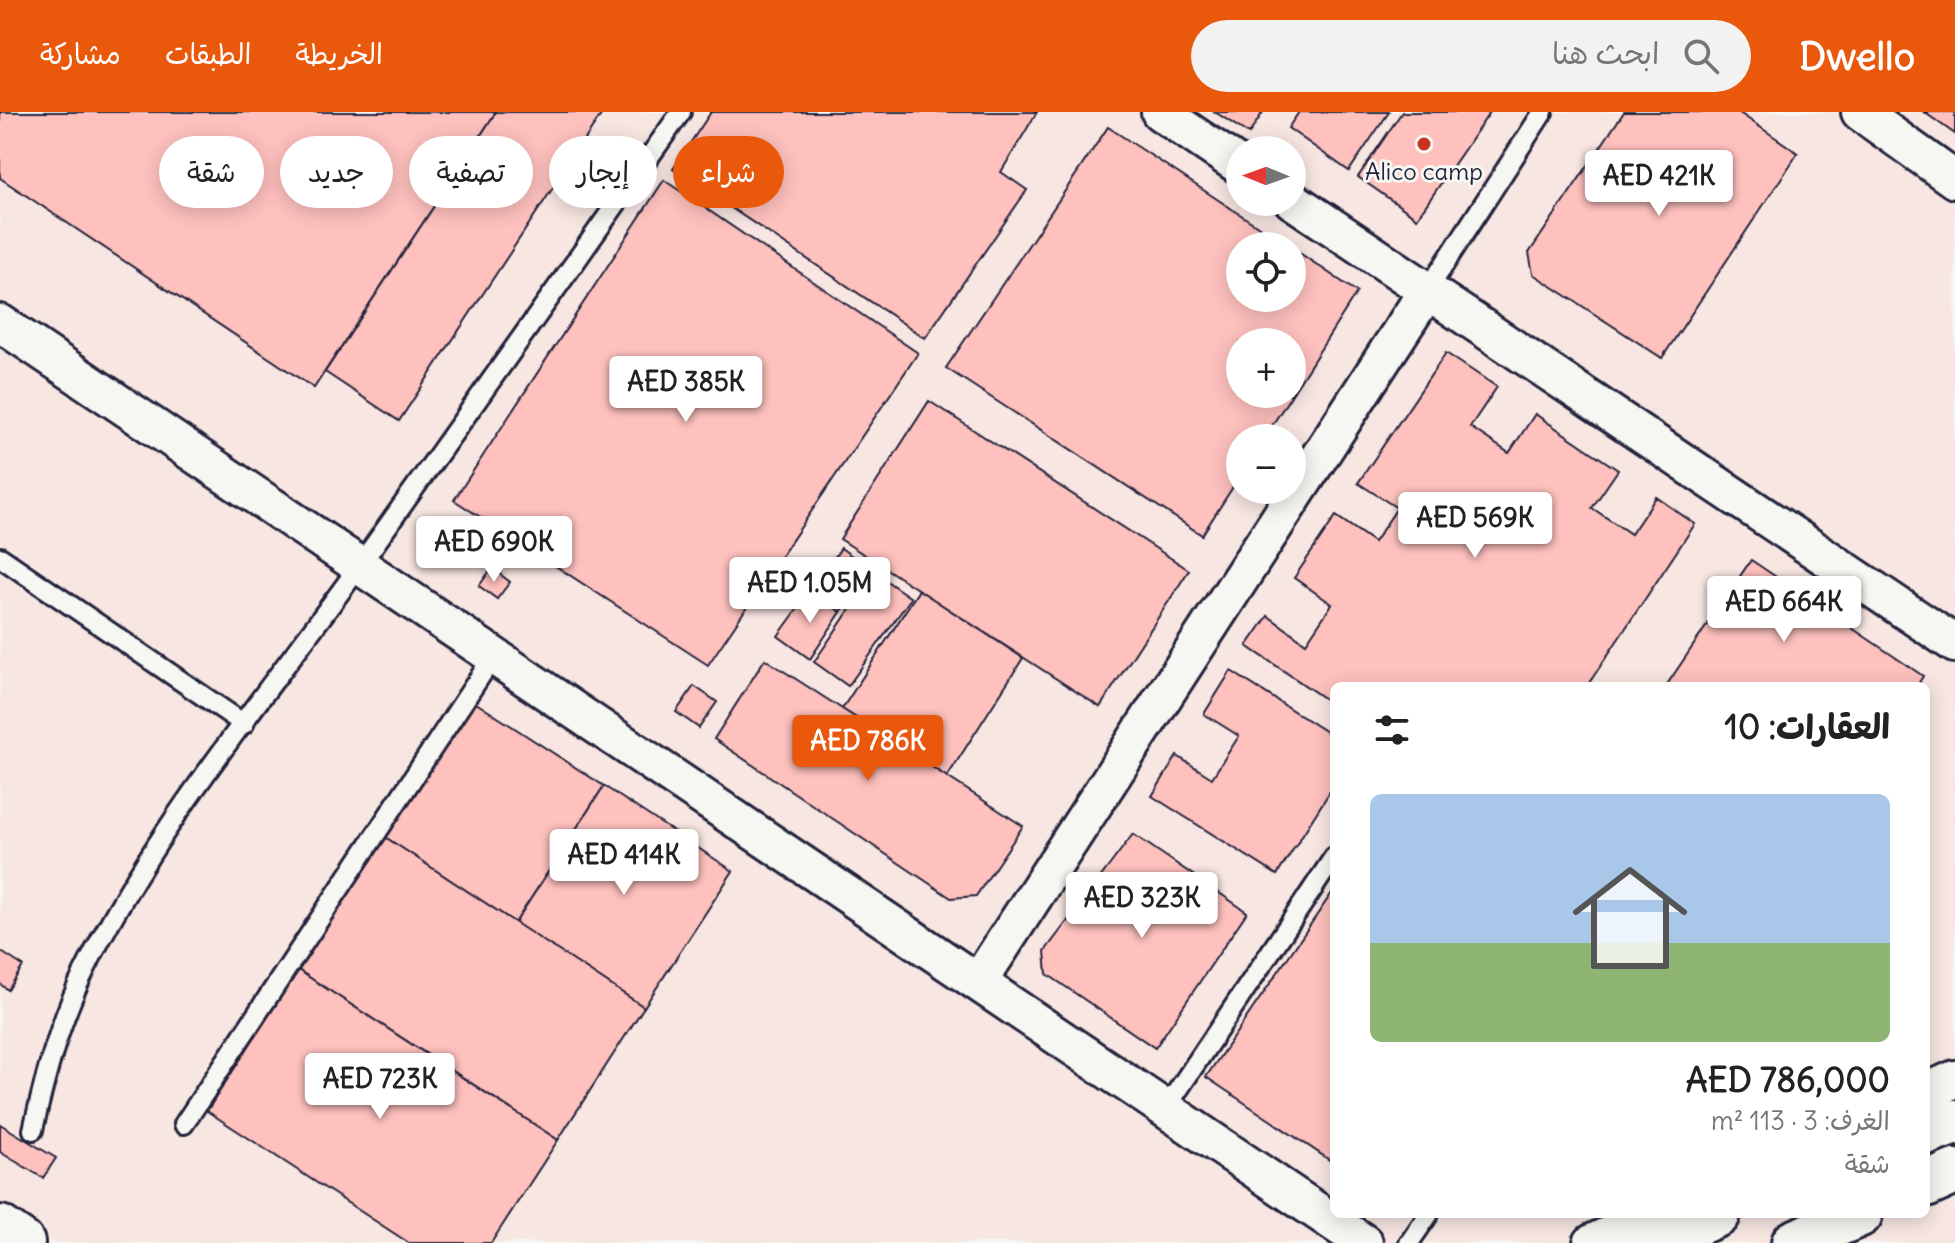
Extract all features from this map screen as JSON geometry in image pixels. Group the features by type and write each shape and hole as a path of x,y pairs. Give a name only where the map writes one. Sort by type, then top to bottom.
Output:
{"main road":[{"path":"1930,1131 1955,1122"},
{"path":"1930,1183 1955,1172"},
{"path":"1650,1243 1709,1218"},
{"path":"1794,1243 1851,1218"},
{"path":"0,1228 22,1243"}],"street":[{"path":"1160,112 1226,157"},
{"path":"1860,112 1955,180"},
{"path":"1306,209 1955,644"},
{"path":"979,981 1427,291"},
{"path":"0,323 1364,1243"},
{"path":"1930,1090 1955,1079"},
{"path":"1592,1243 1645,1218"}],"lane":[{"path":"33,1130 45,1078 82,975 130,888 184,804 359,566 681,112"},
{"path":"1427,291 1543,112"},
{"path":"0,557 244,724"},
{"path":"184,1124 493,657"},
{"path":"1166,1108 1330,863"},
{"path":"1409,1243 1426,1218"}],"shaded area":[{"path":"0,112 1955,112 1955,1243 53,1243 0,1208"}],"building":[{"path":"0,112 496,112 480,136 409,136 409,208 433,208 314,388 0,178"},
{"path":"496,112 603,112 587,136 549,136 549,194 399,421 325,372 433,208 533,208 533,136 480,136"},
{"path":"711,112 1037,112 1001,172 1027,190 925,338 731,208 784,208 784,136 695,136"},
{"path":"1215,112 1263,112 1249,134"},
{"name":"Alico camp","path":"1299,112 1389,112 1349,171 1306,141 1306,136 1299,136 1288,128"},
{"name":"Alico camp","path":"1402,112 1490,112 1417,218 1358,177"},
{"path":"1624,112 1738,112 1798,153 1662,358 1533,274 1529,253"},
{"path":"1924,112 1955,112 1955,134"},
{"path":"1108,127 1226,205 1226,216 1243,216 1267,232 1226,232 1226,312 1306,312 1306,257 1357,292 1306,372 1306,328 1226,328 1226,408 1283,408 1273,424 1226,424 1226,498 1202,535 946,368"},
{"path":"664,180 673,186 673,208 705,208 918,353 708,665 454,500 646,208 657,208 657,191"},
{"path":"1446,353 1497,387 1470,427 1509,453 1535,414 1618,470 1592,508 1631,534 1656,497 1695,524 1590,682 1330,682 1330,702 1247,646 1268,616 1306,643 1332,604 1294,578 1336,516 1374,542 1397,508 1358,483"},
{"path":"929,401 1189,570 1100,707 840,539"},
{"path":"841,548 871,570 841,612 810,592"},
{"path":"1751,560 1923,676 1919,682 1669,682"},
{"path":"492,568 510,582 497,599 479,586"},
{"path":"875,573 911,598 848,686 814,662"},
{"path":"919,590 1023,658 947,777 842,709"},
{"path":"810,592 841,612 810,659 778,636"},
{"path":"765,659 1023,826 976,896 951,898 714,739"},
{"path":"1231,671 1330,734 1330,791 1277,875 1152,796 1177,756 1212,778 1239,736 1204,714"},
{"path":"694,686 717,702 699,728 676,712"},
{"path":"473,701 604,786 515,923 385,837"},
{"path":"604,786 733,871 644,1007 515,923"},
{"path":"1133,834 1247,912 1155,1048 1047,974 1045,951"},
{"path":"385,837 644,1007 558,1140 298,970"},
{"path":"1330,896 1330,1160 1206,1077"},
{"path":"0,951 23,966 8,990 0,984"},
{"path":"298,970 558,1140 491,1243 409,1243 207,1111"},
{"path":"0,1124 56,1158 43,1178 0,1152"}],"place":[{"name":"Alico camp","path":"1424,144"}]}
